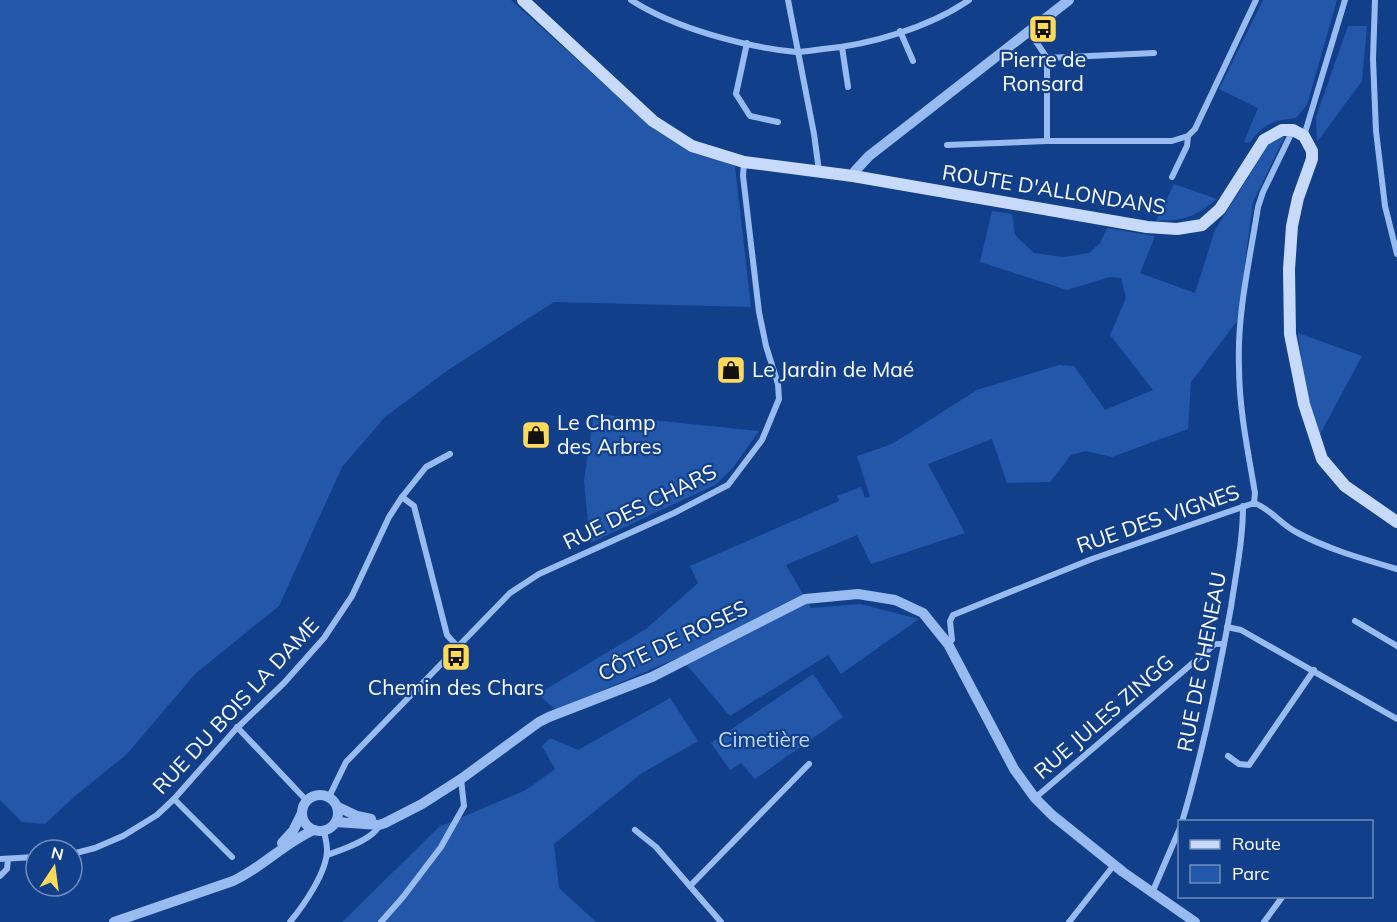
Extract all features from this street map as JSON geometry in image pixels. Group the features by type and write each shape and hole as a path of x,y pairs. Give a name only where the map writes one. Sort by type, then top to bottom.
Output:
{"main road":[{"name":"ROUTE D'ALLONDANS","path":"523,0 652,121 692,146 744,162 853,176 1147,227 1177,229 1202,225 1220,209 1264,140 1282,130 1298,133"},
{"path":"1298,133 1312,151 1312,159 1298,198 1292,226 1289,269 1290,334 1304,404 1322,459 1345,486 1397,522"}],"street":[{"path":"631,0 671,20 747,43 797,52 878,40 921,24 969,0"},
{"path":"788,0 819,171"},
{"path":"853,176 869,156 1069,0"},
{"path":"947,145 1047,141 1172,141 1188,136 1195,129 1256,0"},
{"path":"1254,503 1255,493 1243,422 1239,366 1240,329 1257,218 1263,192 1298,133 1345,0"},
{"path":"1375,0 1373,59 1376,131 1385,206 1397,254"},
{"path":"1029,30 1047,58 1047,141"},
{"path":"900,31 914,62"},
{"path":"747,43 736,94 750,116 778,122"},
{"path":"842,47 848,87"},
{"path":"1047,58 1154,53"},
{"path":"1172,177 1187,146 1188,136"},
{"name":"RUE DES CHARS","path":"329,797 346,762 510,593 539,574 674,513 728,485 762,440 779,399 778,384 766,346 759,312 743,176 744,162"},
{"name":"RUE DU BOIS LA DAME","path":"84,851 123,836 157,814 174,799 237,727 284,683 324,638 352,596 389,517 402,497 426,467 450,454"},
{"path":"402,497 414,506 447,635 457,646"},
{"name":"RUE DES VIGNES","path":"948,644 952,640 950,621 953,615 1092,559 1254,503 1263,506 1297,532 1357,557 1397,569"},
{"name":"RUE DE CHENEAU","path":"1183,820 1200,760 1224,644 1241,547 1243,506"},
{"name":"CÔTE DE ROSES","path":"385,822 422,804 461,779 539,722 652,677 805,599 858,594 895,600 923,613 948,644 1014,769 1035,798 1052,815 1114,865 1194,922"},
{"path":"1355,621 1397,646"},
{"path":"1227,627 1241,630 1395,717 1397,708"},
{"name":"RUE JULES ZINGG","path":"1035,798 1215,644 1224,644"},
{"path":"1228,756 1239,764 1249,765 1314,670"},
{"path":"237,727 307,801"},
{"path":"690,886 809,764"},
{"path":"381,922 441,847 464,806 461,779"},
{"path":"273,855 293,831 307,801 313,796 329,797 338,807 364,818 385,822"},
{"path":"174,799 232,857"},
{"path":"336,822 338,807"},
{"path":"290,922 311,893 327,855 328,847 319,830 308,826 302,813"},
{"path":"114,922 252,873 292,841 336,822 385,822"},
{"path":"327,855 377,832 385,822"},
{"path":"634,830 656,847 721,922"},
{"path":"1152,894 1178,830"},
{"path":"0,859 24,858"},
{"path":"0,876 7,869 8,859"},
{"path":"1069,922 1114,865"},
{"path":"1264,922 1282,898"}],"green space":[{"path":"0,0 511,0 654,129 682,146 735,166 751,307 554,302 448,370 385,417 342,467 279,606 195,674 127,754 45,824 22,822 0,800"},
{"path":"1263,0 1337,0 1307,105 1296,118 1280,120 1264,127 1249,143 1244,142 1258,108 1219,89"},
{"path":"1348,26 1367,26 1362,81 1317,142 1316,117"},
{"path":"1285,136 1253,202 1237,321 1191,382 1188,429 1112,457 1086,451 1071,455 1050,482 1007,483 992,439 928,464 965,533 871,564 857,535 786,565 811,608 860,604 919,619 841,674 828,655 730,716 680,657 556,710 538,694 646,629 698,583 690,566 839,501 837,496 861,487 865,498 870,497 857,456 892,444 977,390 1059,365 1074,366 1105,410 1153,390 1110,335 1126,298 1121,278 1110,277 1067,290 980,262 992,211 1012,214 1015,235 1034,253 1063,257 1089,253 1100,243 1107,228 1155,236 1140,273 1195,293 1215,230 1269,144"},
{"path":"1174,184 1217,199 1189,217 1156,221"},
{"path":"1298,333 1362,356 1319,436 1306,392"},
{"path":"594,414 759,431 732,469 715,485 590,543 584,480"},
{"name":"Cimetière","path":"813,674 843,717 755,779 741,763 730,770 711,743"},
{"path":"670,698 698,741 642,773 554,844 559,888 596,922 342,922 439,827 526,790 555,769 542,746 550,738 578,750"}],"place":[{"name":"Pierre de Ronsard","path":"1043,29"},
{"name":"Le Jardin de Maé","path":"731,370"},
{"name":"Le Champ des Arbres","path":"536,435"},
{"name":"Chemin des Chars","path":"456,657"}]}
